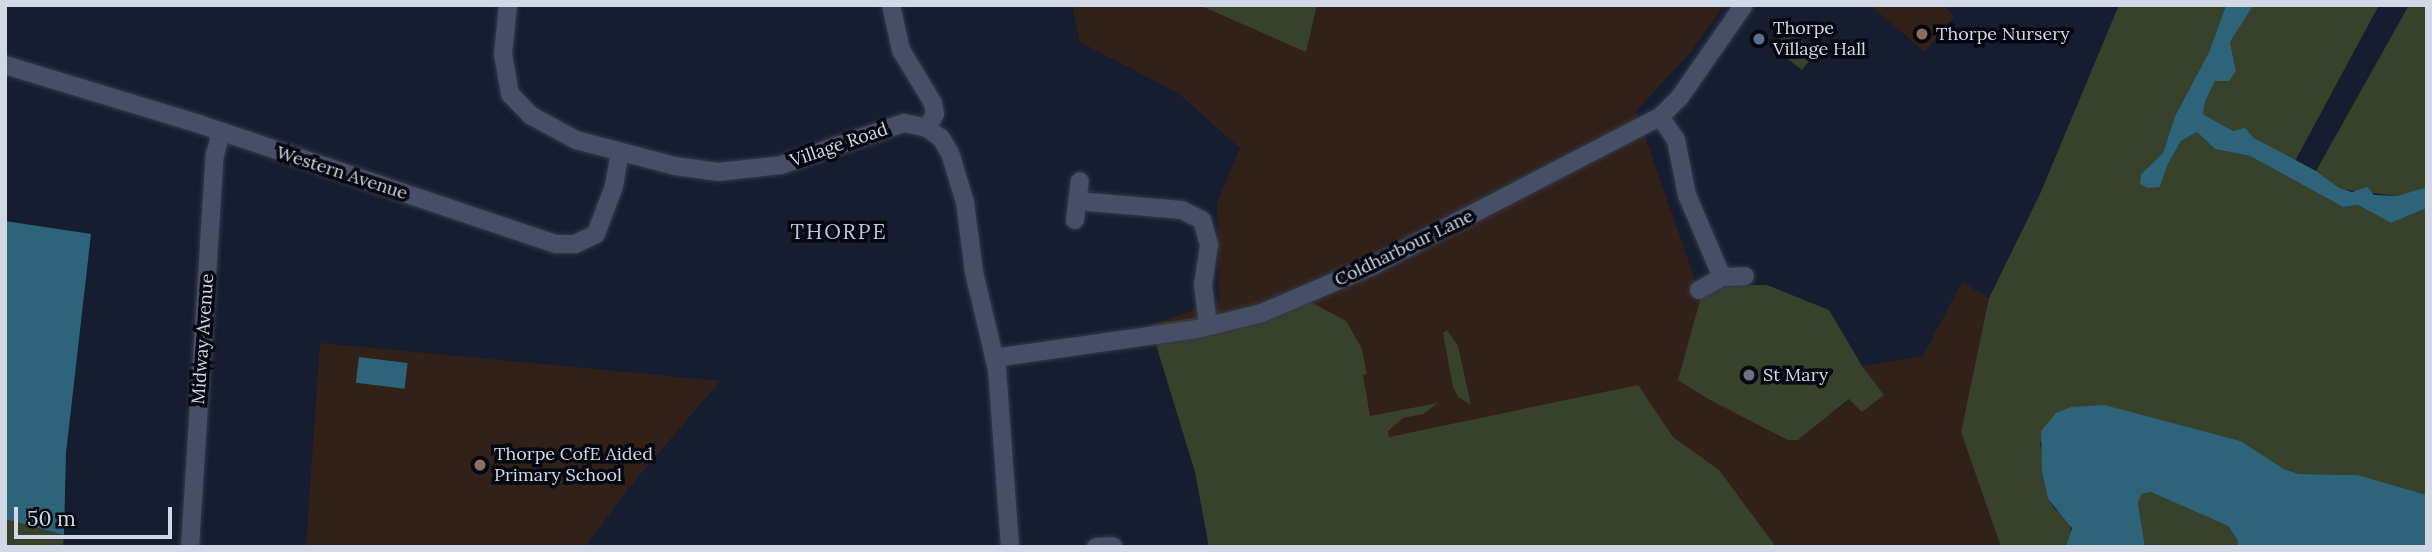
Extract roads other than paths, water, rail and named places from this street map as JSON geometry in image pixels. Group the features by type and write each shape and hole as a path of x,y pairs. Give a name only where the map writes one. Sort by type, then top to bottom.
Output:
{"street":[{"name":"Village Road","path":"508,5 503,66 510,94 519,105 560,134 620,153 701,171 751,169 810,156 894,125 914,124 928,128"},
{"path":"891,5 901,50 933,103 935,114 928,128 941,138 958,173 965,202 975,272 999,383 1010,547"},
{"name":"Coldharbour Lane","path":"994,358 1208,326 1262,313 1374,265 1660,117 1680,97 1744,5"},
{"name":"Western Avenue","path":"5,65 221,133 544,241 568,246 590,239 603,222 620,163 620,153"},
{"path":"1660,117 1676,140 1687,195 1722,277"},
{"name":"Midway Avenue","path":"190,547 214,165 221,133"},
{"path":"1074,220 1080,181"},
{"path":"1077,201 1182,209 1202,220 1209,245 1203,285 1208,326"},
{"path":"1699,290 1722,277 1745,276"},
{"path":"1096,547 1112,546"}],"water":[{"path":"2226,5 2252,7 2230,42 2236,71 2229,81 2215,81 2205,102 2203,114 2233,131 2245,128 2254,138 2316,171 2339,188 2352,192 2367,187 2374,195 2397,196 2427,187 2427,208 2391,223 2358,205 2343,207 2250,156 2215,149 2197,132 2181,141 2168,164 2160,187 2148,188 2140,184 2141,174 2163,153 2175,116 2209,52"},
{"path":"5,221 91,234 66,453 64,535 5,519"},
{"path":"359,357 408,363 404,389 356,383"},
{"path":"2104,405 2241,441 2284,469 2299,474 2358,475 2427,495 2427,547 2238,547 2237,539 2228,526 2151,492 2142,494 2138,503 2145,547 2066,547 2072,528 2048,499 2042,471 2041,431 2056,413 2071,407"}],"place":[{"name":"Thorpe Nursery","path":"1922,34"},
{"name":"Thorpe Village Hall","path":"1759,39"},
{"name":"St Mary","path":"1749,375"},
{"name":"Thorpe CofE Aided Primary School","path":"480,465"}],"district":[{"name":"THORPE","path":"839,232"}]}
